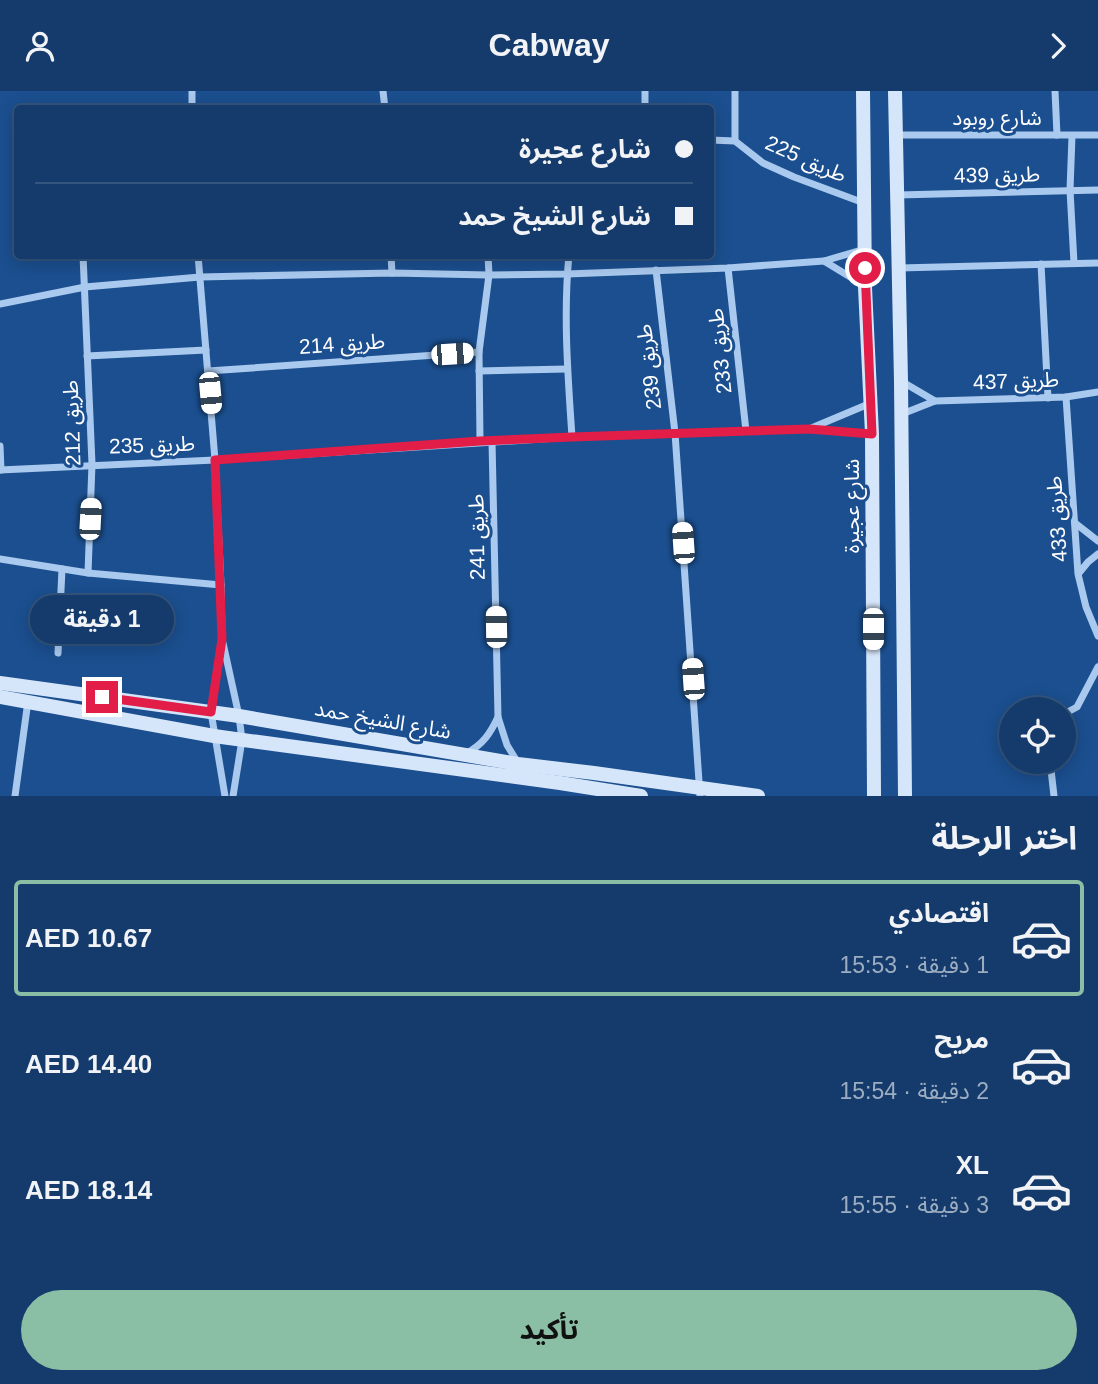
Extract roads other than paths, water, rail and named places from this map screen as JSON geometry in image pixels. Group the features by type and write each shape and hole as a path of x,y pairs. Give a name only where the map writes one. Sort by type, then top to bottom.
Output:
{"street":[{"name":"طريق 225","path":"735,91 735,141"},
{"name":"شارع عجيرة","path":"863,91 865,287 872,434 874,796"},
{"path":"895,91 905,796"},
{"path":"1055,91 1056,135"},
{"name":"شارع روبود","path":"896,135 1098,135"},
{"path":"1072,136 1070,190 1074,263"},
{"name":"طريق 225","path":"714,140 735,141 763,163 864,203"},
{"name":"طريق 439","path":"897,195 1098,190"},
{"path":"0,304 85,286 200,277 391,272 567,274 728,268 824,261 865,249"},
{"name":"طريق 212","path":"83,259 93,464 88,573"},
{"path":"198,259 215,460 222,639 242,740 233,796"},
{"path":"391,259 391,272"},
{"path":"480,441 478,371 489,275 488,259"},
{"path":"569,259 567,369 572,437"},
{"path":"824,261 865,287"},
{"path":"898,268 1098,263"},
{"path":"1041,264 1048,398"},
{"name":"طريق 233","path":"728,268 746,431"},
{"name":"طريق 239","path":"656,270 675,433 700,792"},
{"name":"طريق 212","path":"87,356 206,349"},
{"name":"طريق 214","path":"208,371 479,352"},
{"path":"478,371 567,369"},
{"path":"901,381 935,401"},
{"name":"طريق 437","path":"901,414 935,401 1048,398 1098,392"},
{"name":"طريق 433","path":"1066,397 1078,574 1086,607 1098,636"},
{"name":"طريق 235","path":"809,429 871,403"},
{"name":"طريق 235","path":"1,470 215,460 572,437 809,429 872,434"},
{"name":"طريق 241","path":"492,441 498,717 507,745 518,764"},
{"path":"0,446 1,470"},
{"path":"1075,523 1098,541"},
{"path":"1078,574 1098,554"},
{"path":"0,559 88,573 220,585"},
{"path":"58,653 62,569"},
{"path":"222,639 211,712 225,796"},
{"path":"1076,708 1098,667"},
{"name":"شارع الشيخ حمد","path":"0,683 239,716 700,792 758,796"},
{"name":"شارع الشيخ حمد","path":"0,697 214,736 560,790 642,796"},
{"path":"15,796 28,701"},
{"path":"463,755 485,741 498,717"},
{"path":"1051,774 1054,796"}]}
